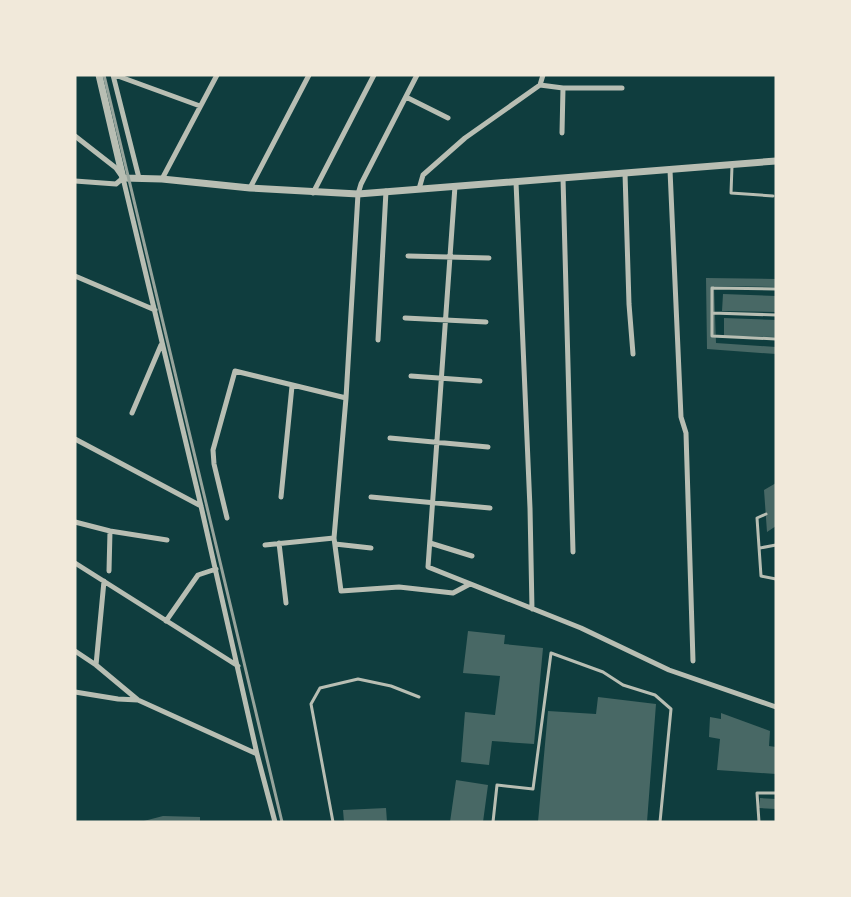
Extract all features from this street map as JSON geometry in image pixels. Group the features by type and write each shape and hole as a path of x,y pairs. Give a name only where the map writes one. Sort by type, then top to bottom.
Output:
{"street":[{"path":"99,75 216,569 257,754 275,822"},
{"path":"139,178 114,75 125,76 200,106"},
{"path":"162,179 217,75"},
{"path":"250,188 309,75"},
{"path":"313,193 374,75"},
{"path":"417,75 358,194 346,398 334,541 341,591 399,587 453,592 470,584"},
{"path":"419,189 423,175 465,138 540,85 543,75"},
{"path":"540,85 563,88 622,88"},
{"path":"561,133 563,88"},
{"path":"406,97 448,118"},
{"path":"75,136 116,168 123,178"},
{"path":"75,181 116,184 123,178 162,179 313,193 358,194 776,161"},
{"path":"670,170 681,417 686,434 693,660"},
{"path":"625,173 633,354"},
{"path":"563,178 573,552"},
{"path":"516,182 532,609"},
{"path":"455,186 428,567 581,628 669,670 776,706"},
{"path":"378,340 386,191"},
{"path":"408,256 489,258"},
{"path":"75,276 155,310"},
{"path":"405,318 486,322"},
{"path":"132,413 161,343"},
{"path":"227,518 214,464 213,450 235,371 346,398"},
{"path":"411,376 480,381"},
{"path":"281,496 292,386"},
{"path":"390,438 488,447"},
{"path":"75,439 201,506"},
{"path":"371,497 490,508"},
{"path":"75,522 110,531 167,540"},
{"path":"109,571 110,531"},
{"path":"265,545 334,541 371,548"},
{"path":"279,543 286,603"},
{"path":"430,543 472,556"},
{"path":"75,563 237,666"},
{"path":"166,621 198,575 216,569"},
{"path":"96,665 104,581"},
{"path":"75,651 96,665 138,700 257,754"},
{"path":"75,692 138,700"}],"lane":[{"path":"732,164 731,193 773,196"},
{"path":"776,289 712,288 712,336 776,339"},
{"path":"712,313 776,315"},
{"path":"766,514 757,518 761,576 776,579"},
{"path":"760,548 776,545"},
{"path":"493,822 497,785 533,789 551,653 603,672 623,685 655,695 671,709 660,822"},
{"path":"333,822 311,704 320,688 358,679 391,686 419,698"},
{"path":"759,822 757,793 776,793"}],"building":[{"path":"706,278 776,279 776,287 714,286 716,343 776,347 776,354 707,349"},
{"path":"723,294 776,296 776,312 722,311"},
{"path":"724,318 776,320 776,337 724,336"},
{"path":"776,483 776,526 767,532 764,490"},
{"path":"468,631 505,635 504,644 543,648 534,744 492,741 489,765 461,762 465,712 495,715 500,676 463,673"},
{"path":"598,697 656,704 647,822 538,822 548,711 596,714"},
{"path":"721,713 770,731 769,746 776,747 776,774 717,770 720,739 709,737 710,717 721,719"},
{"path":"456,780 488,785 483,822 450,822"},
{"path":"760,798 776,799 776,809 759,808"},
{"path":"386,808 387,822 344,822 343,810"},
{"path":"163,816 200,817 200,822 140,822"}],"railway":[{"path":"104,75 282,822"}]}
